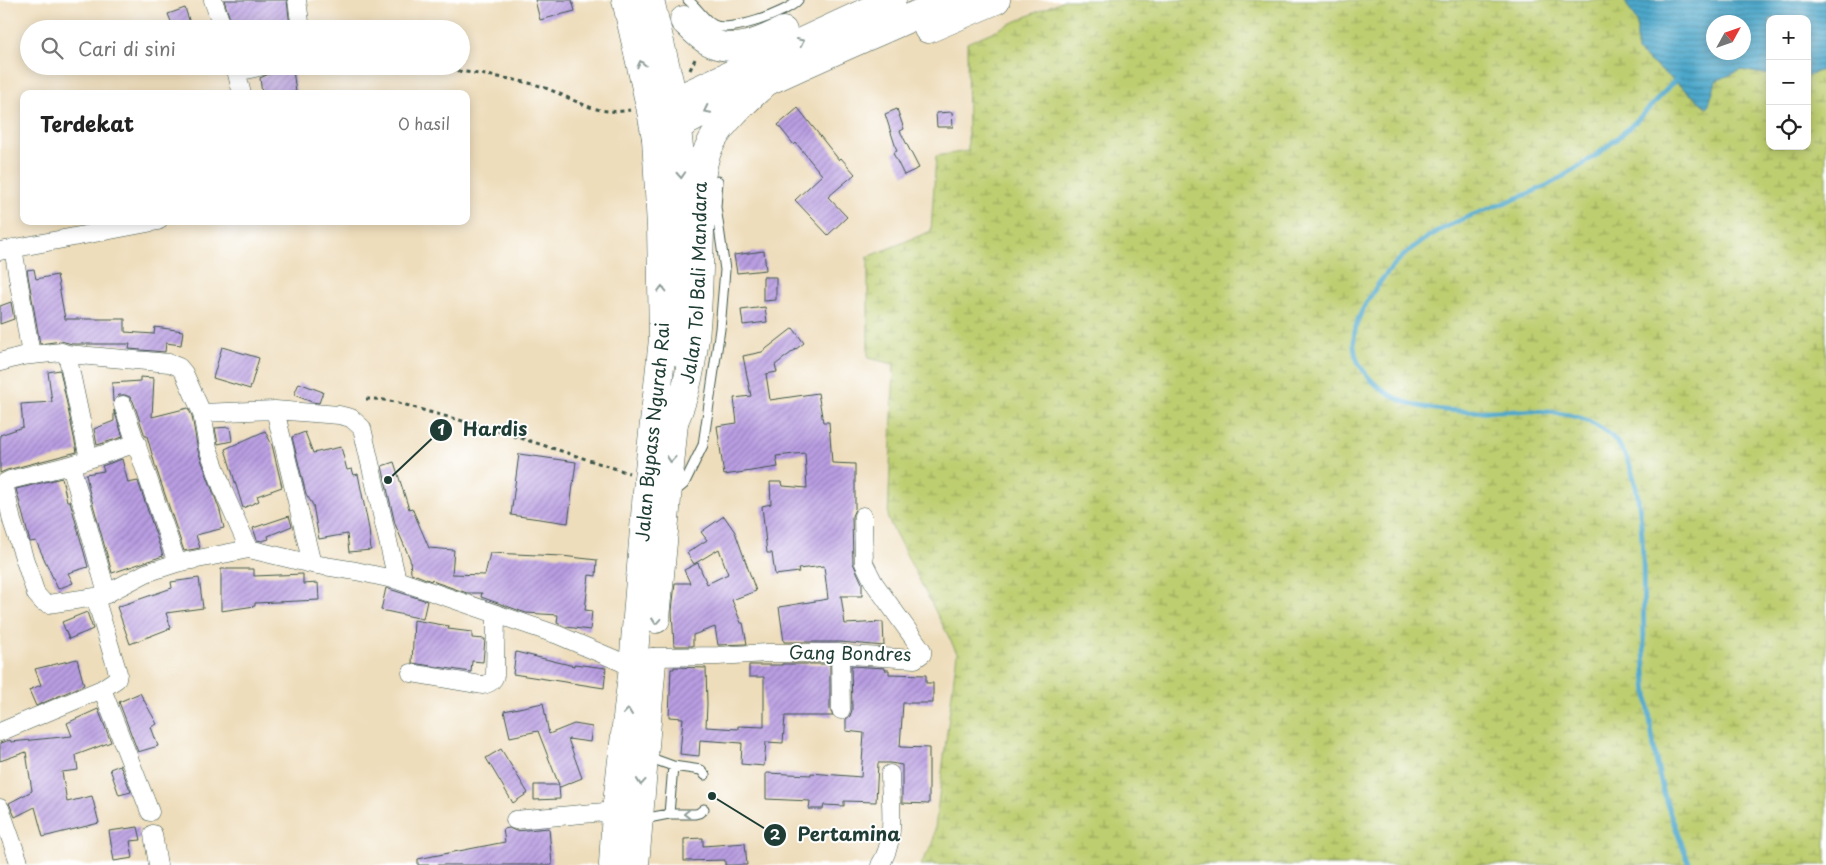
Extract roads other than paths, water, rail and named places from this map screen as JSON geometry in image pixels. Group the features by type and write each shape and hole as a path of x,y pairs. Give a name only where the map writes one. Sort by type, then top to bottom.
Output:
{"highway":[{"name":"Jalan Bypass Ngurah Rai","path":"626,0 662,117 663,339 648,479 633,660 627,816 635,865"},
{"name":"Jalan Bypass Ngurah Rai","path":"650,0 662,117 683,222 681,331 698,361"},
{"path":"683,7 706,40 723,47 739,47 761,42 848,0"},
{"name":"Jalan Tol Bali Mandara","path":"662,117 762,72 887,8 949,0"},
{"path":"887,8 985,0"},
{"path":"712,141 754,108 789,90 996,0"},
{"name":"Jalan Tol Bali Mandara","path":"683,7 692,45 699,52 718,61 762,72"},
{"name":"Jalan Tol Bali Mandara","path":"674,422 698,361 701,172 712,141 762,72"},
{"name":"Jalan Bypass Ngurah Rai","path":"613,865 644,755 633,660 667,498 674,422"}],"street":[{"path":"213,0 220,20"},
{"path":"297,0 300,20"},
{"path":"237,75 241,90"},
{"path":"31,355 6,249 136,225"},
{"path":"0,362 31,355 62,352 169,363 179,367 184,373 202,413 208,448 225,495 250,549"},
{"path":"68,354 89,458"},
{"path":"123,405 177,563"},
{"path":"202,413 275,410 339,415 351,418 362,428 397,580"},
{"path":"275,410 312,564"},
{"path":"137,443 71,465 4,483 6,525 36,594 48,604 101,596 146,573 177,563 250,549 312,564 397,580 633,660"},
{"path":"0,732 102,688 117,679 118,673 71,465"},
{"name":"Gang Bondres","path":"633,660 767,653 840,653 850,656 915,659 922,654 922,650 874,583 864,563 863,516"},
{"path":"411,672 482,686 489,684 493,680 494,675 496,614"},
{"path":"840,653 841,710"},
{"path":"102,688 150,812"},
{"path":"880,865 886,855 890,840 890,774"},
{"path":"0,808 20,865"},
{"path":"515,820 627,816"},
{"path":"153,834 158,865"}],"lane":[{"path":"683,7 714,26 728,28 791,8 798,0"},
{"path":"667,498 684,484 703,444 698,361 720,329 725,270 716,207 718,181"},
{"path":"644,755 673,766 701,770 705,775"},
{"path":"669,814 673,766"},
{"path":"627,816 699,814 704,809"}],"water":[{"path":"1624,0 1826,0 1826,68 1811,74 1811,15 1766,15 1766,74 1741,70 1716,81 1708,108 1637,51 1637,22"}],"waterway":[{"path":"1677,78 1656,101 1608,146 1582,165 1560,179 1531,193 1452,224 1422,241 1404,255 1381,281 1362,311 1356,325 1354,347 1361,367 1387,393 1420,406 1458,411 1536,411 1572,416 1603,429 1625,455 1634,480 1640,515 1645,663 1654,744 1659,775 1667,804 1690,865"}],"place":[{"name":"Hardis","path":"388,480"},
{"name":"Pertamina","path":"712,796"}]}
